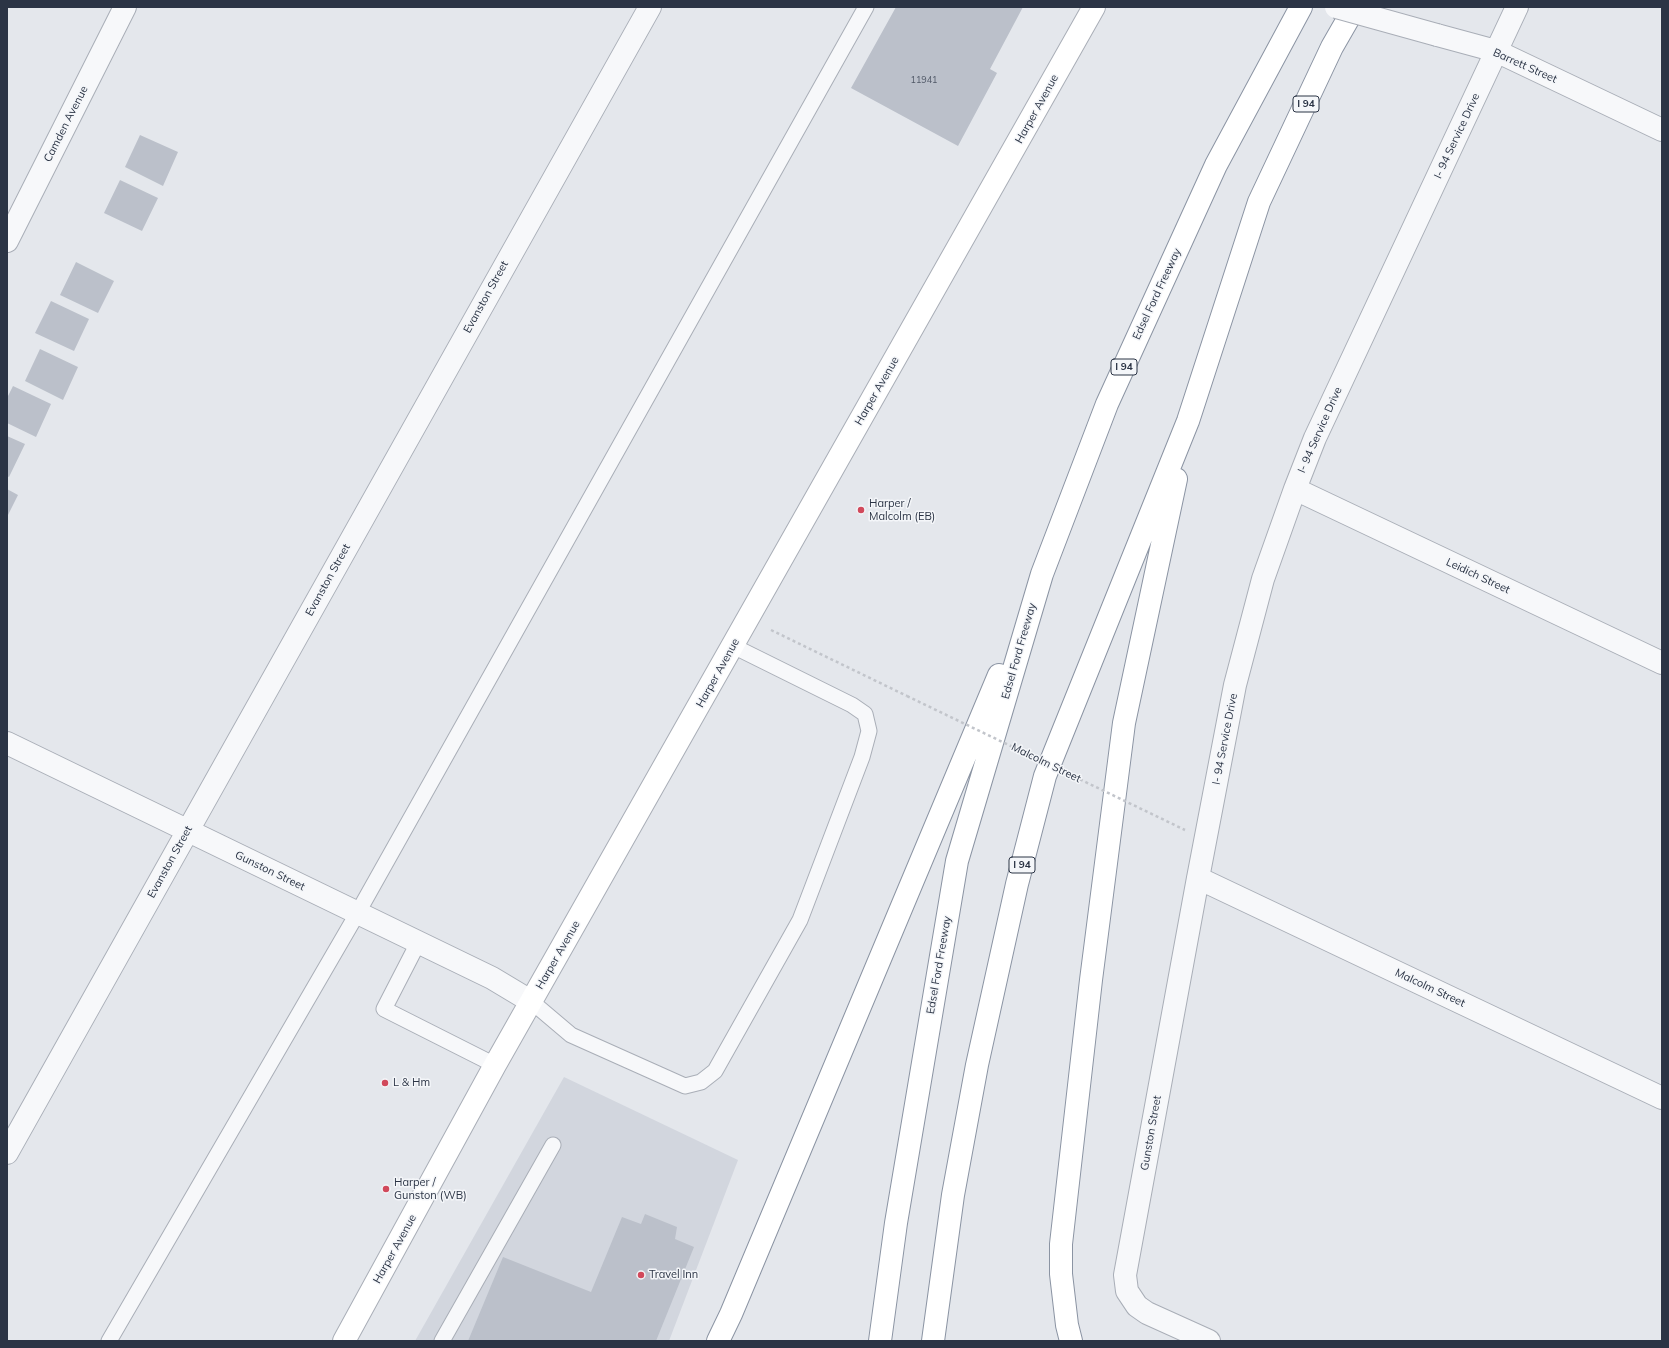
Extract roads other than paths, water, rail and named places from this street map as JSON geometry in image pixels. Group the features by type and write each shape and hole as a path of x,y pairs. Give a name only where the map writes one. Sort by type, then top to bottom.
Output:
{"main road":[{"name":"Harper Avenue","path":"344,1341 495,1065 1094,7"},
{"name":"Edsel Ford Freeway","path":"880,1341 896,1223 957,861 1042,574 1107,404 1213,172 1301,7"},
{"name":"I 94","path":"933,1341 953,1195 977,1065 1017,884 1045,776 1188,421 1259,202 1332,47 1355,7"},
{"path":"1071,1341 1067,1325 1061,1274 1062,1244 1091,980 1124,723 1188,421"},
{"path":"718,1341 743,1285 1042,574"}],"street":[{"name":"Camden Avenue","path":"7,240 125,7"},
{"name":"Evanston Street","path":"7,1153 650,7"},
{"name":"Barrett Street","path":"1336,7 1496,51 1662,130"},
{"name":"I- 94 Service Drive","path":"1198,878 1236,684 1263,579 1295,489 1315,438 1517,7"},
{"name":"Leidich Street","path":"1295,489 1662,663"},
{"name":"Gunston Street","path":"7,743 188,830 357,914 492,978 532,1002"},
{"name":"Gunston Street","path":"1198,878 1125,1275 1127,1291 1137,1306 1147,1314 1209,1341"},
{"name":"Malcolm Street","path":"1198,878 1662,1098"}],"lane":[{"path":"110,1341 357,914 866,7"},
{"path":"532,1002 571,1035 685,1086 701,1082 715,1071 800,920 862,757 869,731 865,714 852,705 733,646"},
{"path":"418,943 384,1010 495,1065"},
{"path":"442,1341 554,1146"}],"place":[{"name":"Harper / Malcolm (EB)","path":"861,510"},
{"name":"L & Hm","path":"385,1083"},
{"name":"Harper / Gunston (WB)","path":"386,1189"},
{"name":"Travel Inn","path":"641,1275"}]}
